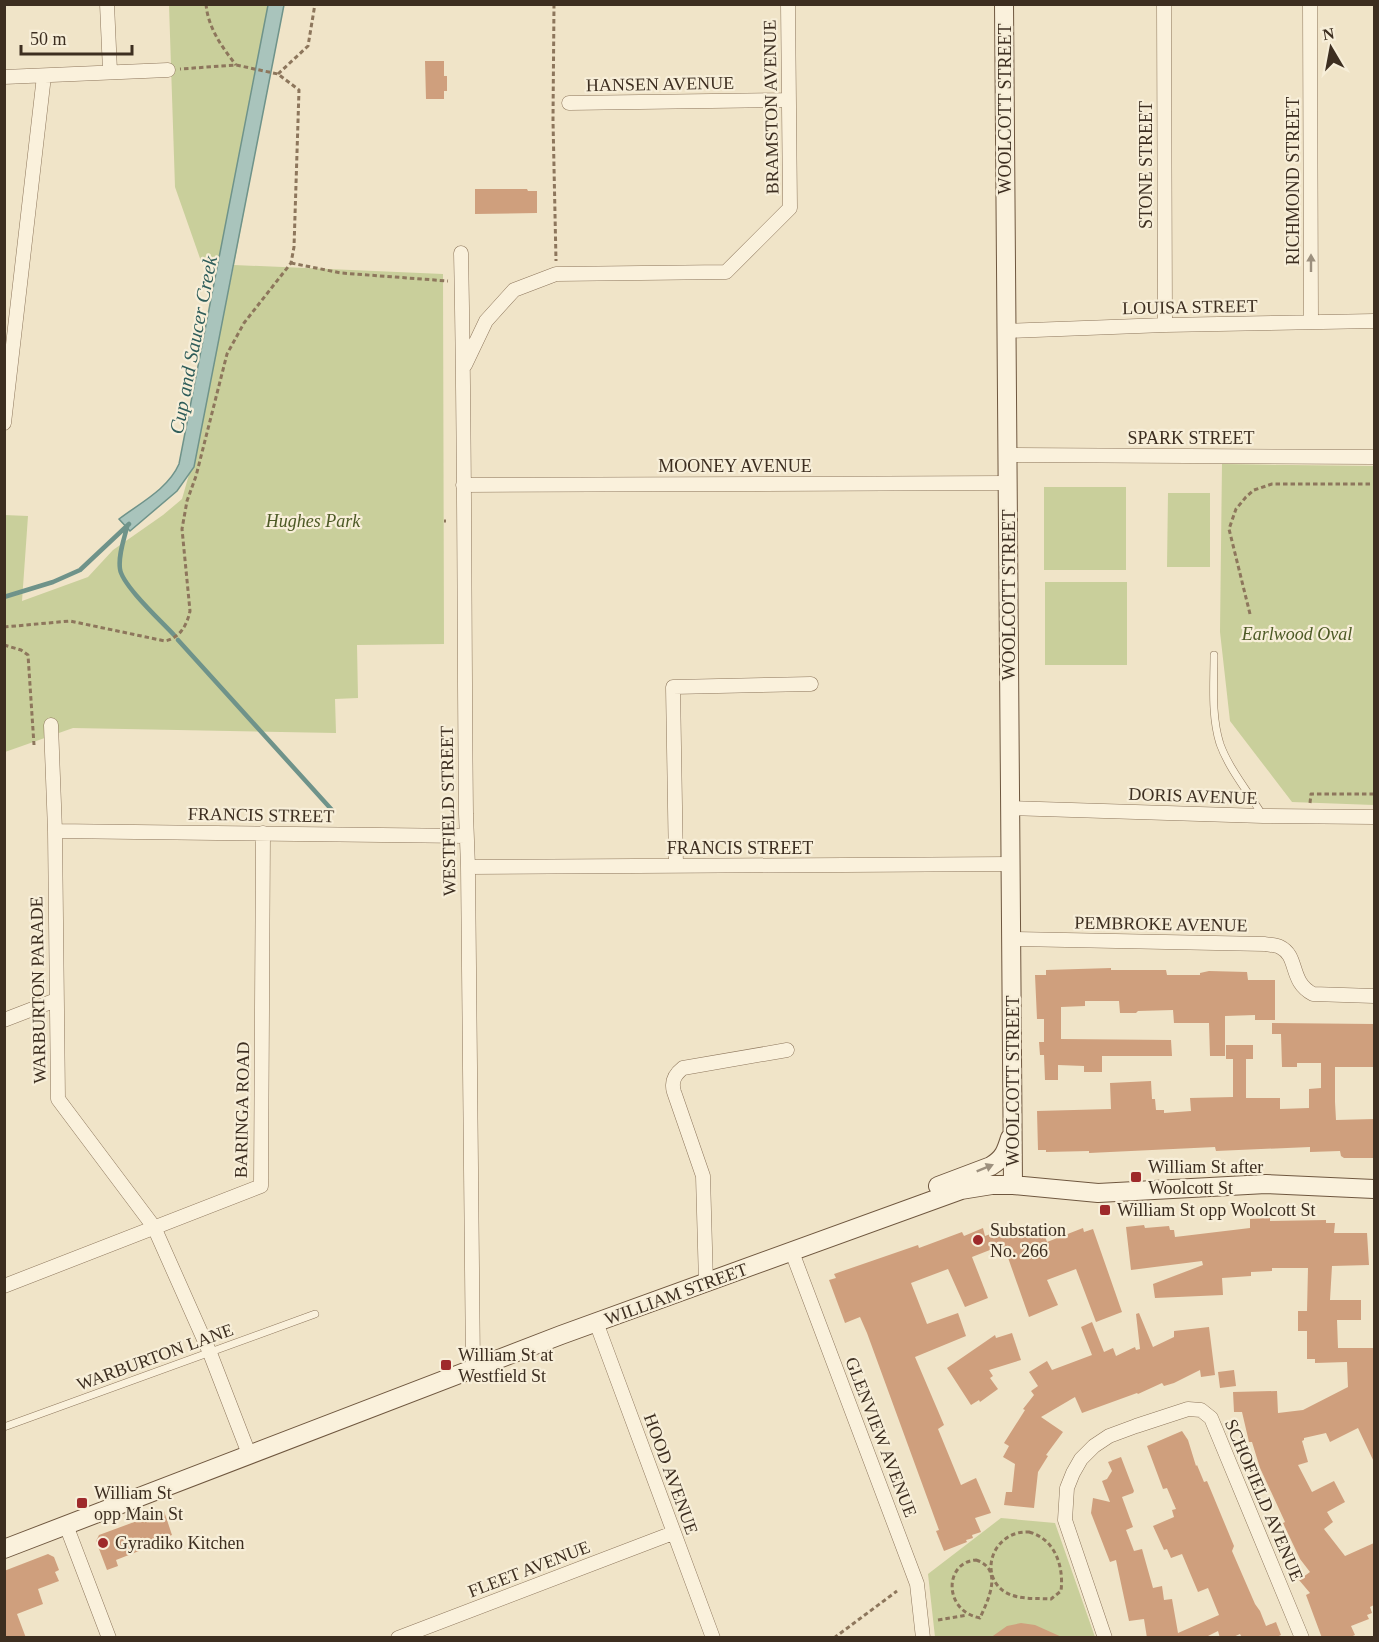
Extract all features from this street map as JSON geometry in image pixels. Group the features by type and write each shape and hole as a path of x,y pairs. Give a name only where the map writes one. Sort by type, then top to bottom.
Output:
{"main road":[{"name":"WOOLCOTT STREET","path":"1004,4 1013,1185"},
{"path":"897,1211 909,1197 992,1166 1004,1156 1014,1128"},
{"name":"WILLIAM STREET","path":"4,1549 473,1368 792,1252 897,1211 961,1190 992,1185 1013,1185 1091,1193 1266,1184 1374,1189"}],"street":[{"path":"107,4 110,71"},
{"name":"BRAMSTON AVENUE","path":"464,367 486,321 514,290 556,274 726,272 790,208 788,4"},
{"name":"STONE STREET","path":"1164,4 1165,325"},
{"name":"RICHMOND STREET","path":"1311,4 1311,322"},
{"path":"4,77 174,70"},
{"path":"4,423 44,76"},
{"name":"HANSEN AVENUE","path":"568,103 789,100"},
{"name":"WESTFIELD STREET","path":"461,253 473,1368"},
{"name":"LOUISA STREET","path":"1006,331 1374,321"},
{"name":"SPARK STREET","path":"1008,455 1374,457"},
{"name":"MOONEY AVENUE","path":"463,485 1008,483"},
{"path":"676,866 673,687 811,684"},
{"name":"WARBURTON PARADE","path":"51,725 55,831 57,1100 154,1227 210,1353 249,1454"},
{"name":"DORIS AVENUE","path":"1010,808 1374,817"},
{"name":"FRANCIS STREET","path":"55,831 466,836"},
{"name":"BARINGA ROAD","path":"4,1286 261,1186 263,833"},
{"name":"FRANCIS STREET","path":"468,867 1012,864"},
{"name":"PEMBROKE AVENUE","path":"1012,939 1265,944 1281,947 1290,957 1298,982 1305,990 1313,994 1374,996"},
{"path":"4,1020 56,1000"},
{"path":"706,1283 703,1176 672,1085 674,1078 683,1068 787,1050"},
{"name":"GLENVIEW AVENUE","path":"792,1252 917,1584 923,1638"},
{"name":"HOOD AVENUE","path":"596,1322 713,1638"},
{"name":"SCHOFIELD AVENUE","path":"1105,1638 1065,1520 1065,1503 1073,1473 1081,1459 1108,1436 1188,1409 1201,1410 1211,1418 1302,1638"},
{"path":"66,1525 109,1638"},
{"name":"FLEET AVENUE","path":"398,1638 673,1533"}],"lane":[{"path":"1214,655 1215,723 1221,745 1263,816"},
{"name":"WARBURTON LANE","path":"4,1427 315,1314"}],"path":[{"path":"206,4 207,15 214,34 236,65"},
{"path":"276,74 308,46 315,4"},
{"path":"554,4 553,120 556,263"},
{"path":"4,627 70,621 165,640 172,639 187,623 190,611 182,529 187,501 199,465 227,354 244,323 291,263 294,247 299,90 276,74 236,65 174,70"},
{"path":"291,263 341,273 462,282"},
{"path":"1250,614 1229,529 1236,509 1246,497 1254,490 1272,484 1374,484"},
{"path":"4,645 21,650 28,655 34,745"},
{"path":"1310,807 1311,794 1374,794"},
{"path":"938,1620 967,1615 980,1618 990,1594 993,1578 993,1557 999,1544 1010,1534 1023,1532 1040,1536 1051,1546 1062,1579 1061,1591 1051,1599 1013,1595 1000,1588 993,1578 986,1565 979,1560 966,1562 957,1571 952,1585 953,1596 959,1608 967,1615"},
{"path":"834,1638 897,1592"}],"green space":[{"path":"169,5 283,5 234,265 202,264 175,187"},
{"name":"Hughes Park","path":"234,265 443,274 444,644 357,645 358,698 335,699 336,733 73,728 5,752 4,515 28,516 22,601 88,577 113,550 182,499"},
{"name":"Earlwood Oval","path":"1222,464 1374,466 1374,805 1292,802 1230,721 1220,632"},
{"path":"1044,487 1126,487 1126,570 1044,570"},
{"path":"1168,493 1210,493 1210,567 1167,567"},
{"path":"1045,582 1127,582 1127,665 1045,665"},
{"path":"1001,1518 1055,1523 1095,1637 935,1637 928,1574"}],"water":[{"path":"268,5 284,5 194,467 177,491 130,531 119,519 161,488 179,464"}],"building":[{"path":"425,61 444,61 447,91 444,91 444,99 426,99"},
{"path":"475,189 537,191 537,213 475,214"},
{"path":"1111,968 1111,970 1166,970 1167,975 1200,975 1200,973 1209,971 1247,972 1248,980 1275,980 1275,1020 1255,1020 1255,1015 1225,1016 1225,1056 1210,1056 1209,1023 1174,1023 1173,1010 1120,1013 1119,1001 1085,1001 1085,1006 1061,1007 1061,1039 1171,1040 1172,1056 1102,1056 1102,1072 1084,1072 1084,1066 1058,1065 1058,1080 1045,1080 1044,1055 1040,1055 1039,1042 1044,1042 1044,1019 1037,1019 1035,975 1046,975 1046,970"},
{"path":"1272,1023 1374,1024 1374,1067 1335,1067 1335,1102 1336,1120 1374,1119 1374,1158 1344,1158 1340,1151 1310,1152 1310,1147 1216,1151 1215,1147 1089,1153 1089,1151 1046,1152 1046,1150 1038,1150 1037,1111 1111,1109 1110,1083 1151,1081 1152,1099 1155,1099 1156,1110 1164,1110 1164,1113 1191,1111 1190,1098 1233,1097 1233,1059 1226,1059 1226,1045 1253,1045 1253,1059 1246,1059 1246,1098 1280,1098 1280,1109 1309,1108 1309,1089 1321,1088 1321,1063 1297,1063 1297,1067 1282,1067 1281,1034 1272,1034"},
{"path":"1270,1218 1270,1221 1326,1220 1326,1223 1335,1223 1334,1233 1367,1233 1369,1265 1332,1266 1330,1300 1361,1300 1361,1320 1337,1320 1338,1348 1374,1348 1374,1462 1358,1428 1330,1442 1326,1433 1304,1438 1302,1441 1308,1462 1298,1465 1312,1492 1334,1481 1345,1502 1327,1512 1333,1522 1324,1529 1345,1556 1374,1543 1374,1605 1370,1607 1372,1613 1367,1615 1369,1619 1351,1626 1355,1635 1348,1638 1322,1638 1306,1595 1310,1593 1299,1580 1310,1572 1300,1559 1283,1523 1285,1522 1260,1468 1252,1442 1249,1442 1242,1412 1234,1412 1233,1392 1277,1391 1278,1413 1303,1410 1348,1387 1347,1362 1315,1363 1315,1359 1307,1359 1307,1331 1298,1331 1298,1311 1307,1311 1308,1268 1272,1268 1272,1271 1251,1272 1251,1276 1222,1278 1223,1295 1155,1298 1153,1284 1203,1265 1202,1261 1131,1270 1126,1227 1169,1226 1170,1230 1174,1230 1175,1237 1250,1228 1250,1219"},
{"path":"1009,1227 1011,1232 1014,1231 1016,1237 1042,1228 1047,1242 1083,1228 1084,1232 1093,1229 1122,1312 1096,1322 1076,1269 1047,1280 1058,1305 1029,1317 1006,1252 998,1256 995,1248 972,1257 988,1298 965,1307 948,1269 911,1283 927,1324 958,1313 966,1336 915,1357 944,1425 938,1429 961,1485 976,1478 991,1513 975,1518 981,1532 972,1535 973,1538 966,1540 967,1542 944,1551 936,1531 939,1530 867,1333 860,1317 845,1323 829,1280 836,1278 834,1274 962,1232 964,1236 983,1228 985,1236"},
{"path":"1139,1313 1153,1347 1174,1337 1174,1331 1209,1327 1215,1375 1201,1377 1200,1370 1174,1383 1164,1386 1162,1383 1138,1394 1082,1413 1075,1397 1041,1417 1063,1432 1046,1455 1048,1456 1038,1472 1034,1508 1004,1505 1006,1492 1012,1492 1015,1464 1003,1457 1009,1446 1004,1443 1025,1410 1023,1409 1034,1395 1031,1391 1038,1386 1029,1372 1047,1361 1052,1370 1092,1355 1081,1327 1092,1322 1104,1352 1113,1348 1116,1356 1135,1347 1136,1350 1140,1349 1136,1314"},
{"path":"1012,1333 1021,1360 989,1370 993,1376 990,1378 998,1389 980,1402 979,1400 971,1405 947,1368 995,1335 996,1338"},
{"path":"1234,1370 1236,1386 1220,1388 1218,1372"},
{"path":"1182,1431 1188,1440 1204,1482 1207,1481 1234,1546 1232,1551 1255,1604 1266,1626 1276,1622 1281,1635 1274,1638 1238,1638 1240,1634 1231,1638 1220,1638 1218,1631 1204,1638 1147,1638 1144,1619 1129,1621 1116,1560 1110,1562 1091,1513 1093,1498 1110,1502 1102,1481 1107,1479 1112,1471 1108,1462 1121,1457 1134,1491 1122,1497 1133,1527 1126,1530 1134,1551 1142,1549 1153,1588 1162,1586 1164,1600 1172,1599 1178,1633 1219,1615 1208,1588 1198,1592 1182,1554 1171,1558 1167,1549 1164,1550 1153,1526 1174,1517 1172,1510 1176,1509 1167,1488 1163,1489 1147,1446"},
{"path":"164,1511 172,1535 138,1548 139,1551 116,1560 118,1566 107,1570 96,1541 99,1535"},
{"path":"48,1554 54,1557 59,1570 55,1572 59,1581 38,1589 43,1604 17,1614 26,1638 4,1638 4,1571"},
{"path":"1021,1623 1035,1625 1064,1638 990,1638 1007,1626"}],"waterway":[{"name":"Cup and Saucer Creek","path":"4,597 53,582 80,570 129,524"},
{"path":"127,527 120,558 122,576 174,635"},
{"path":"178,640 332,810"}],"place":[{"name":"William St after Woolcott St","path":"1136,1177"},
{"name":"William St opp Woolcott St","path":"1105,1210"},
{"name":"Substation No. 266","path":"978,1240"},
{"name":"William St at Westfield St","path":"446,1365"},
{"name":"William St opp Main St","path":"82,1503"},
{"name":"Gyradiko Kitchen","path":"103,1543"}]}
